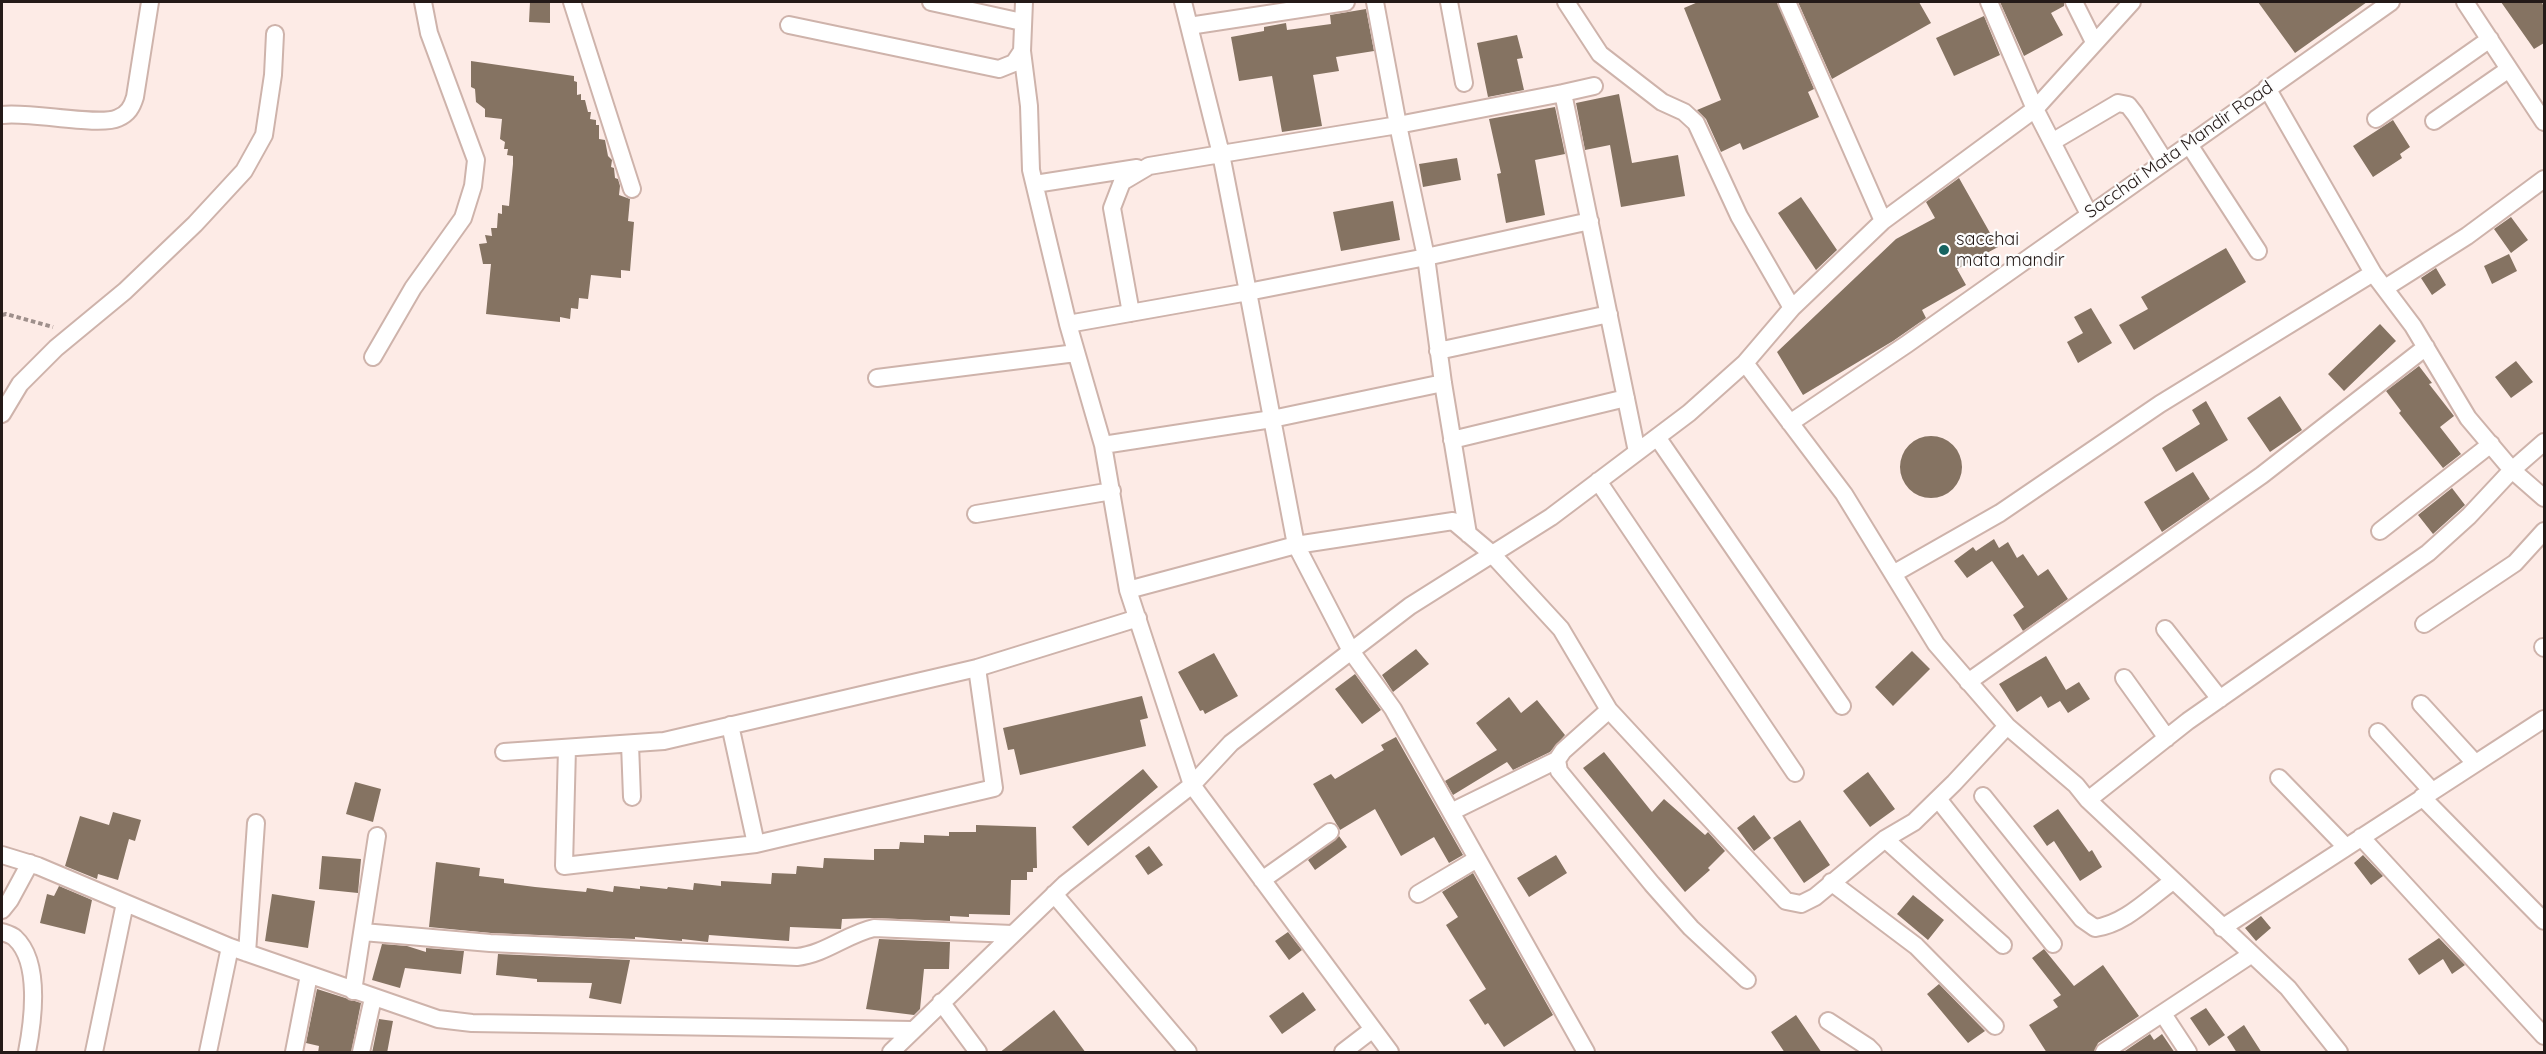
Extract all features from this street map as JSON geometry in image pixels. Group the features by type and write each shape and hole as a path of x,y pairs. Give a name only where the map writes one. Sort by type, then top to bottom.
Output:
{"street":[{"path":"2,115 19,114 110,121 125,114 132,107 135,97 150,2"},
{"path":"373,357 413,288 463,218 473,186 476,160 429,33 423,2"},
{"path":"572,2 632,189"},
{"path":"936,2 1022,22"},
{"path":"1024,2 1022,51 1029,106 1031,170 1068,324 1103,445 1128,590 1192,785 1390,1053"},
{"path":"1183,2 1221,154 1296,545 1350,651 1393,709 1586,1053"},
{"path":"1189,26 1346,2"},
{"path":"1375,2 1426,257 1438,351 1468,534"},
{"path":"1449,2 1464,83"},
{"path":"1566,2 1599,54 1662,102 1684,111 1696,123 1739,216 1792,308"},
{"path":"1787,2 1883,221"},
{"path":"1989,2 2035,109 2090,214"},
{"path":"2074,2 2094,42"},
{"path":"891,1053 1054,894 1192,785 1231,743 1410,606 1551,517 1689,413 1745,363 1792,308 1883,221 2035,109 2132,2"},
{"name":"Sacchai Mata Mandir Road","path":"1790,423 1907,344 2188,143 2391,2"},
{"path":"2465,2 2544,122"},
{"path":"789,25 999,69 1014,63 1022,51"},
{"path":"2,414 20,384 73,334 125,291 195,224 244,171 264,135 273,75 276,33"},
{"path":"2376,119 2490,39"},
{"path":"2434,121 2509,69"},
{"path":"1035,184 1398,125 1594,86"},
{"path":"2267,88 2373,273 2413,326 2468,418 2512,470 2544,498"},
{"path":"1563,93 1637,452"},
{"path":"2052,142 2118,103 2128,105 2164,160"},
{"path":"2188,143 2258,250"},
{"path":"1131,313 1112,208 1122,182 1149,166"},
{"path":"2385,288 2467,236 2544,179"},
{"path":"1068,324 1426,257 1590,221"},
{"path":"1893,574 2000,513 2160,404 2373,273"},
{"path":"1438,351 1609,314"},
{"path":"1968,682 2262,475 2426,347"},
{"path":"877,378 1076,353"},
{"path":"1745,363 1844,494 1936,644 1968,682 2007,726 2076,785 2088,800 2288,988 2339,1053"},
{"path":"1103,445 1272,419 1443,383"},
{"path":"1452,440 1626,398"},
{"path":"1657,437 1842,706"},
{"path":"2088,800 2220,699 2428,553 2477,509 2512,470 2544,442"},
{"path":"2380,531 2491,444"},
{"path":"1598,481 1795,773"},
{"path":"976,514 1112,491"},
{"path":"1128,590 1296,545 1453,521 1491,553 1561,629 1609,710 1786,901 1801,904 1815,897 1885,839 1914,822 2007,726"},
{"path":"2424,624 2515,563 2544,531"},
{"path":"504,752 664,741 976,668 1138,618"},
{"path":"2165,629 2220,699"},
{"path":"567,748 564,866 756,844 994,788 976,668"},
{"path":"2124,678 2167,738"},
{"path":"2421,704 2475,764"},
{"path":"1451,812 1557,760 1563,751 1609,710"},
{"path":"2222,928 2544,719"},
{"path":"730,725 756,844"},
{"path":"2378,732 2427,794 2544,921"},
{"path":"630,744 632,797"},
{"path":"1557,760 1559,771 1652,884 1691,928 1748,980"},
{"path":"2279,778 2346,847"},
{"path":"1983,796 2082,919 2095,928 2109,926 2121,920 2173,881"},
{"path":"1938,798 2053,944"},
{"path":"247,953 256,823"},
{"path":"1262,880 1330,832"},
{"path":"353,991 377,836"},
{"path":"2361,837 2544,1036"},
{"path":"1885,839 2003,945"},
{"path":"2,855 30,863 230,947 438,1019 472,1023 913,1030"},
{"path":"1418,894 1477,859"},
{"path":"2,910 30,863"},
{"path":"1831,882 1916,946 1995,1026"},
{"path":"1054,894 1188,1053"},
{"path":"94,1053 125,903"},
{"path":"363,932 490,943 797,957 820,951 863,930 874,928 1012,934"},
{"path":"2,932 14,937 25,954 33,979 27,1053"},
{"path":"208,1053 230,947"},
{"path":"2104,1053 2252,954"},
{"path":"294,1053 309,975"},
{"path":"361,1053 373,998"},
{"path":"941,1002 978,1053"},
{"path":"2163,1014 2188,1053"},
{"path":"1828,1021 1868,1047 1873,1053"},
{"path":"1343,1053 1373,1029"}],"path":[{"path":"2,315 36,321 73,334"}],"building":[{"path":"530,2 550,2 550,23 529,22"},
{"path":"1698,2 1777,2 1814,89 1808,92 1819,117 1743,150 1740,143 1721,152 1706,119 1697,110 1721,100 1684,8"},
{"path":"1798,2 1919,2 1931,23 1832,79"},
{"path":"2000,2 2064,2 2064,6 2051,13 2063,35 2024,56"},
{"path":"2258,2 2367,2 2295,53"},
{"path":"2501,2 2542,2 2544,43 2534,49"},
{"path":"1366,9 1374,51 1336,57 1339,71 1313,75 1322,126 1282,132 1272,76 1239,81 1231,37 1264,31 1264,27 1286,23 1287,30 1331,24 1330,15"},
{"path":"1984,16 2000,55 1954,76 1936,38"},
{"path":"1517,35 1523,58 1517,59 1524,90 1488,97 1477,43"},
{"path":"471,61 574,76 574,81 577,82 577,95 581,94 581,100 585,100 588,112 591,112 590,119 596,120 596,125 599,125 599,139 605,140 608,156 612,160 611,167 614,168 615,178 618,179 620,186 619,195 630,199 628,221 634,222 630,271 621,270 621,278 591,275 588,299 579,298 578,309 571,308 570,319 560,317 560,322 486,314 491,264 483,264 479,244 487,243 485,235 492,236 491,228 497,228 498,213 502,214 502,205 509,206 513,156 507,155 508,149 504,149 505,142 500,139 502,119 485,117 485,109 476,102 475,89 471,87"},
{"path":"1619,94 1632,163 1678,155 1685,196 1621,207 1610,145 1585,150 1576,103"},
{"path":"1555,107 1565,154 1535,160 1545,215 1506,223 1497,174 1501,173 1489,119"},
{"path":"2393,120 2410,147 2400,154 2402,158 2373,177 2353,146"},
{"path":"1457,158 1461,180 1423,187 1419,164"},
{"path":"1959,178 1998,247 1957,269 1966,285 1922,310 1926,318 1893,341 1803,395 1777,352 1896,239 1935,218 1926,202"},
{"path":"1801,197 1837,250 1816,270 1778,213"},
{"path":"1393,201 1400,240 1341,251 1333,212"},
{"path":"2511,217 2528,240 2511,253 2494,229"},
{"path":"2226,248 2246,282 2134,350 2119,325 2148,309 2141,297"},
{"path":"2509,254 2517,271 2492,284 2484,266"},
{"path":"2436,268 2446,285 2432,295 2421,278"},
{"path":"2091,308 2112,343 2078,363 2067,342 2083,333 2074,317"},
{"path":"2380,324 2396,341 2344,391 2328,374"},
{"path":"2516,361 2533,382 2511,398 2495,377"},
{"path":"2419,366 2432,383 2429,384 2454,416 2440,427 2461,454 2443,468 2399,413 2401,411 2386,391"},
{"path":"2280,396 2302,430 2270,452 2247,418"},
{"path":"2206,401 2228,440 2176,472 2162,448 2200,424 2192,410"},
{"path":"1931,436 1948,441 1953,445 1957,450 1962,467 1957,484 1953,489 1948,493 1931,498 1914,493 1909,489 1905,484 1900,467 1905,450 1909,445 1914,441"},
{"path":"2193,472 2210,499 2162,532 2144,502"},
{"path":"2452,488 2465,505 2433,534 2418,515"},
{"path":"1994,539 1999,548 2008,542 2017,558 2023,554 2038,576 2048,569 2068,599 2023,631 2013,615 2024,607 1992,561 1967,578 1954,561 1973,547 1976,551"},
{"path":"1416,649 1429,664 1393,692 1382,675"},
{"path":"1912,651 1930,669 1893,706 1875,687"},
{"path":"1214,653 1238,696 1205,714 1203,710 1200,711 1178,672"},
{"path":"2046,656 2066,690 2079,682 2090,699 2068,713 2060,701 2048,708 2041,696 2017,712 1999,684"},
{"path":"1355,674 1381,710 1362,724 1335,689"},
{"path":"1142,696 1148,718 1140,720 1146,746 1020,775 1014,749 1008,750 1003,728"},
{"path":"1509,697 1521,713 1537,700 1565,735 1550,752 1513,770 1507,762 1453,795 1445,781 1497,750 1476,723"},
{"path":"1396,737 1463,855 1449,863 1434,837 1401,856 1375,809 1340,830 1313,784 1331,774 1335,779 1384,750 1381,745"},
{"path":"1604,752 1652,812 1664,799 1705,835 1708,832 1725,851 1708,868 1710,870 1685,892 1583,768"},
{"path":"1143,769 1158,787 1088,846 1072,827"},
{"path":"1868,772 1895,809 1870,827 1843,791"},
{"path":"355,782 381,789 373,822 346,814"},
{"path":"2058,809 2089,852 2092,850 2102,867 2080,881 2054,841 2047,846 2033,826"},
{"path":"113,812 141,820 135,841 129,839 118,880 98,874 97,879 65,866 80,816 109,825"},
{"path":"1754,815 1771,838 1754,851 1737,828"},
{"path":"1800,820 1830,865 1804,883 1773,838"},
{"path":"976,825 1036,827 1037,868 1033,868 1033,872 1027,872 1027,880 1011,880 1010,915 969,914 969,917 950,916 950,921 842,919 841,929 790,927 789,941 709,935 708,942 682,939 682,941 635,937 635,939 491,933 429,927 436,862 480,868 479,876 504,879 504,883 535,887 586,892 587,888 613,892 614,886 693,890 694,883 721,886 721,881 771,884 772,873 796,874 797,866 823,868 824,858 874,860 874,849 899,849 900,842 924,843 924,835 949,836 949,832 976,832"},
{"path":"1339,836 1347,847 1315,870 1308,860"},
{"path":"1149,846 1163,865 1148,875 1135,856"},
{"path":"1556,855 1567,873 1529,897 1517,878"},
{"path":"2363,855 2383,876 2371,885 2354,863"},
{"path":"322,856 361,859 358,893 319,889"},
{"path":"1473,873 1553,1015 1504,1047 1488,1023 1485,1025 1469,1000 1486,989 1446,925 1458,917 1442,892"},
{"path":"59,886 92,900 85,934 40,923 47,894 54,896"},
{"path":"272,894 315,901 308,948 265,941"},
{"path":"1913,895 1944,920 1928,940 1897,914"},
{"path":"2261,916 2271,928 2256,941 2245,928"},
{"path":"1288,932 1302,950 1289,960 1275,941"},
{"path":"2439,938 2465,965 2452,974 2443,959 2419,975 2408,959"},
{"path":"879,939 950,942 949,969 924,969 920,1009 914,1015 866,1009"},
{"path":"382,944 407,946 426,952 426,948 464,951 461,974 405,968 400,988 372,980"},
{"path":"2044,949 2074,986 2103,965 2139,1016 2098,1043 2094,1053 2047,1053 2029,1025 2058,1007 2053,1000 2061,995 2032,958"},
{"path":"498,954 630,960 621,1004 589,998 592,983 537,982 537,979 496,975"},
{"path":"1939,984 1985,1031 1968,1043 1927,994"},
{"path":"317,989 361,1003 351,1053 318,1053 319,1046 306,1043"},
{"path":"1303,992 1316,1010 1282,1034 1269,1016"},
{"path":"2206,1008 2225,1035 2209,1046 2190,1018"},
{"path":"1054,1010 1086,1053 999,1053"},
{"path":"1796,1015 1822,1053 1785,1053 1771,1032"},
{"path":"379,1019 393,1021 387,1053 372,1053"},
{"path":"2244,1025 2262,1053 2237,1053 2227,1037"},
{"path":"2150,1034 2154,1040 2162,1034 2175,1053 2122,1053"}],"place":[{"name":"sacchai mata mandir","path":"1944,250"}]}
